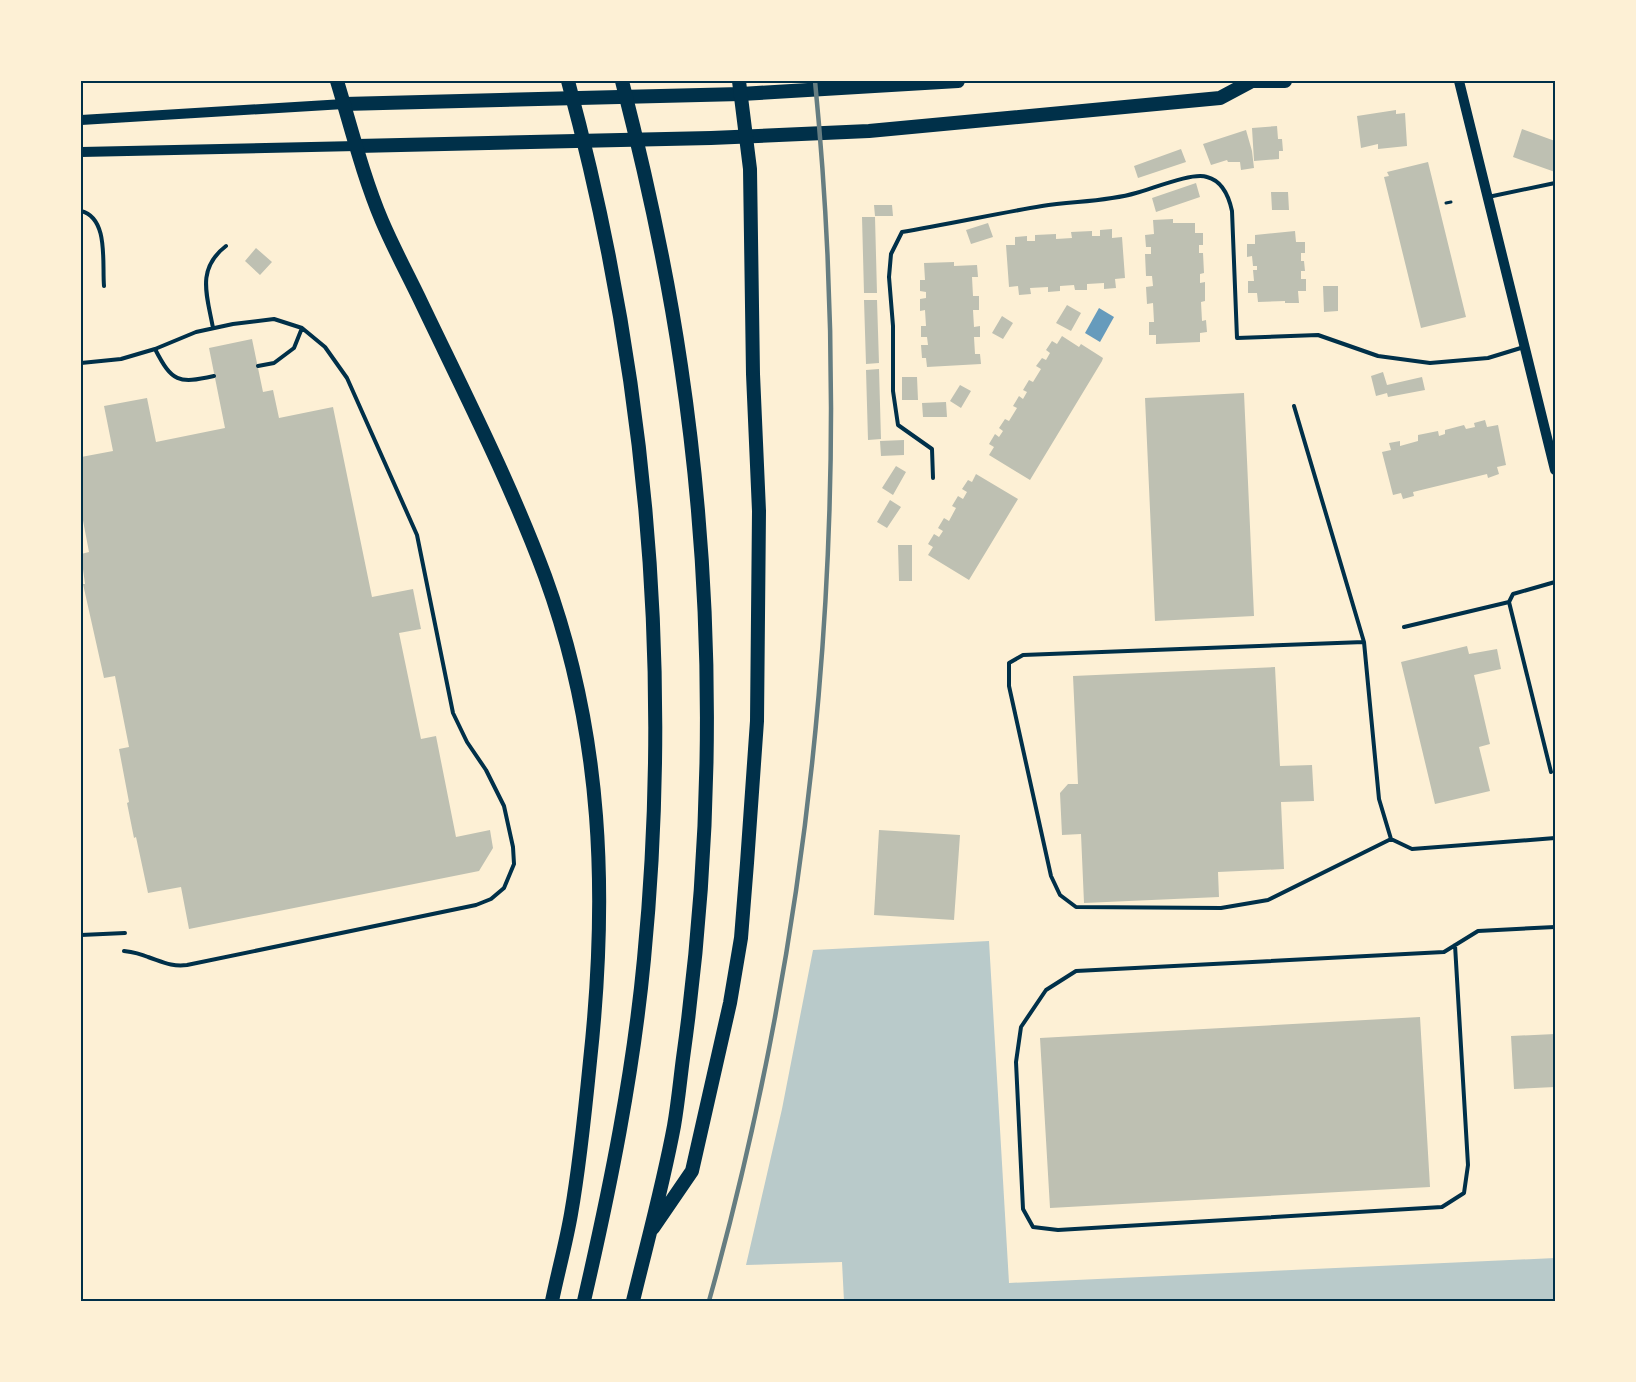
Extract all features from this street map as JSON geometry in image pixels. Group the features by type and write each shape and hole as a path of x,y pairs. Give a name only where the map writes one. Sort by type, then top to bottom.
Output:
{"highway":[{"path":"338,81 381,220 502,471 545,576 566,642 591,758 600,861 600,936 582,1140 571,1217 552,1301"},
{"path":"568,81 595,182 632,382 652,579 656,721 650,884 637,1022 616,1154 584,1301"},
{"path":"622,81 658,230 681,366 698,515 706,659 705,822 694,962 674,1127 633,1301"},
{"path":"344,104 694,95 740,87 773,93 958,81"},
{"path":"357,146 777,136 869,131 1220,98 1248,82 1285,81"},
{"path":"649,1235 692,1171 717,1066 741,938 757,721 759,511 753,374 750,169 740,87"}],"main road":[{"path":"1459,81 1555,470"},
{"path":"81,120 344,104"},
{"path":"81,152 357,146"}],"lane":[{"path":"933,478 932,449 898,426 893,391 891,254 903,232 1042,206 1125,196 1189,178 1205,176 1214,180 1230,199 1237,338 1318,335 1378,356 1430,363 1488,358 1525,347"},
{"path":"1488,197 1555,183"},
{"path":"81,212 92,216 100,227 104,286"},
{"path":"213,328 206,290 207,270 215,255 226,246"},
{"path":"81,363 121,359 196,332 274,319 302,328 325,347 347,378 417,535 453,712 467,742 486,770 504,806 513,847 514,864 504,888 491,899 476,905 188,965 165,964 147,956 124,951"},
{"path":"258,366 274,363 294,348 302,328"},
{"path":"154,349 170,374 180,379 195,380 214,376"},
{"path":"1294,406 1364,642 1379,799 1391,839 1412,849 1555,838"},
{"path":"1551,772 1509,602 1513,594 1555,582"},
{"path":"1404,627 1509,602"},
{"path":"1364,642 1023,655 1010,663 1008,686 1050,876 1060,895 1076,907 1221,908 1268,900 1391,839"},
{"path":"1455,945 1468,1165 1464,1193 1442,1207 1058,1230 1034,1227 1023,1209 1016,1062 1021,1027 1046,990 1076,971 1444,952 1455,945 1478,931 1555,927"},
{"path":"81,935 125,933"}],"path":[{"path":"1446,203 1451,202"}],"shaded area":[{"path":"989,941 1009,1283 1555,1258 1555,1301 844,1301 842,1262 746,1265 782,1109 813,950"}],"water":[{"path":"1099,308 1114,317 1100,342 1085,333"}],"building":[{"path":"1396,110 1396,114 1405,113 1407,146 1378,149 1378,144 1361,148 1357,116"},
{"path":"1277,126 1278,139 1282,139 1283,151 1279,151 1279,159 1254,161 1252,128"},
{"path":"1522,129 1555,141 1555,172 1513,157"},
{"path":"1246,130 1254,168 1241,170 1240,162 1228,162 1227,160 1211,165 1203,144"},
{"path":"1181,149 1186,162 1138,178 1134,166"},
{"path":"1428,162 1466,317 1421,328 1384,177 1389,176 1387,172"},
{"path":"1196,183 1200,197 1156,212 1152,198"},
{"path":"1271,192 1288,192 1289,210 1272,210"},
{"path":"874,205 892,205 893,216 875,216"},
{"path":"862,217 875,217 877,293 864,293"},
{"path":"1173,219 1173,223 1195,223 1195,233 1203,233 1203,245 1199,245 1199,253 1203,253 1204,273 1200,274 1200,283 1205,282 1205,301 1201,302 1202,321 1206,320 1207,332 1200,333 1200,342 1156,344 1156,335 1149,335 1149,322 1154,322 1153,303 1147,304 1146,287 1153,286 1152,276 1146,276 1145,254 1151,254 1151,247 1146,247 1145,235 1154,234 1153,220"},
{"path":"988,223 993,237 971,244 966,230"},
{"path":"1112,229 1112,238 1122,237 1125,278 1115,279 1116,288 1104,289 1104,283 1087,284 1087,290 1075,290 1074,285 1060,286 1060,291 1048,292 1048,287 1030,288 1031,294 1019,295 1018,286 1009,287 1006,245 1015,245 1015,237 1027,236 1027,241 1035,241 1035,235 1056,234 1056,239 1072,238 1071,232 1092,231 1092,236 1100,236 1100,230"},
{"path":"1295,231 1296,242 1305,242 1305,253 1301,253 1301,261 1304,261 1305,271 1301,271 1301,279 1306,279 1306,291 1298,291 1299,303 1258,302 1257,293 1248,293 1248,281 1254,281 1253,270 1257,270 1257,266 1253,266 1252,256 1247,257 1247,244 1255,244 1255,235"},
{"path":"256,248 272,262 260,275 245,261"},
{"path":"954,262 954,266 977,265 978,277 972,277 973,296 979,296 979,310 973,310 974,327 980,326 980,337 974,337 975,354 980,354 981,364 927,367 926,358 922,358 921,345 928,345 927,337 921,337 921,326 926,326 925,310 920,311 920,299 926,298 926,292 920,291 920,280 925,280 924,263"},
{"path":"1323,286 1338,286 1338,311 1324,312"},
{"path":"864,300 877,300 879,363 866,364"},
{"path":"1067,305 1081,313 1071,331 1056,323"},
{"path":"1002,316 1013,323 1003,339 992,333"},
{"path":"1062,336 1079,347 1081,344 1103,358 1030,480 989,455 994,447 989,444 995,434 999,437 1003,431 999,428 1005,419 1009,421 1017,408 1013,406 1019,396 1023,399 1027,392 1023,390 1029,380 1033,382 1041,369 1036,366 1042,358 1046,360 1050,353 1046,350 1052,341 1057,344"},
{"path":"252,339 263,392 273,390 279,418 333,407 372,597 413,589 421,629 399,633 421,739 436,736 456,837 490,830 493,848 479,871 189,929 181,887 148,893 136,837 134,838 119,749 129,747 115,676 104,678 83,584 85,584 81,554 89,552 81,510 81,457 113,451 104,406 147,398 156,442 225,428 209,348"},
{"path":"879,369 881,439 868,440 866,370"},
{"path":"1383,372 1387,385 1422,377 1425,390 1388,397 1387,393 1376,396 1371,376"},
{"path":"902,377 917,377 918,400 902,400"},
{"path":"960,385 971,391 961,408 950,401"},
{"path":"1244,393 1254,616 1155,621 1145,398"},
{"path":"946,402 947,417 923,417 922,403"},
{"path":"1485,420 1487,427 1498,425 1506,465 1497,467 1499,474 1488,478 1487,474 1413,492 1414,496 1403,499 1401,493 1393,495 1382,452 1391,450 1389,443 1400,441 1400,446 1418,441 1418,435 1438,431 1439,436 1445,434 1445,430 1464,425 1466,429 1475,427 1474,423"},
{"path":"904,440 904,455 881,456 880,441"},
{"path":"896,466 906,472 893,495 882,488"},
{"path":"976,474 1018,499 969,580 928,555 933,547 928,544 934,534 939,537 943,531 938,528 944,518 949,521 956,508 952,506 958,496 963,499 967,492 962,489 968,480 972,482"},
{"path":"890,500 901,507 887,528 877,522"},
{"path":"898,545 912,545 912,581 899,581"},
{"path":"1467,646 1469,654 1497,649 1501,669 1474,675 1490,744 1479,747 1490,791 1435,804 1401,662"},
{"path":"1275,667 1280,766 1312,765 1314,801 1281,802 1284,869 1218,872 1219,897 1084,903 1081,834 1062,835 1060,793 1068,784 1078,784 1073,676"},
{"path":"879,830 960,835 954,920 874,915"},
{"path":"1420,1017 1430,1187 1050,1208 1040,1038"},
{"path":"1555,1034 1555,1087 1514,1089 1511,1036"}],"railway":[{"path":"709,1301 747,1152 778,1001 802,849 819,696 828,542 831,388 826,234 815,81"}]}
